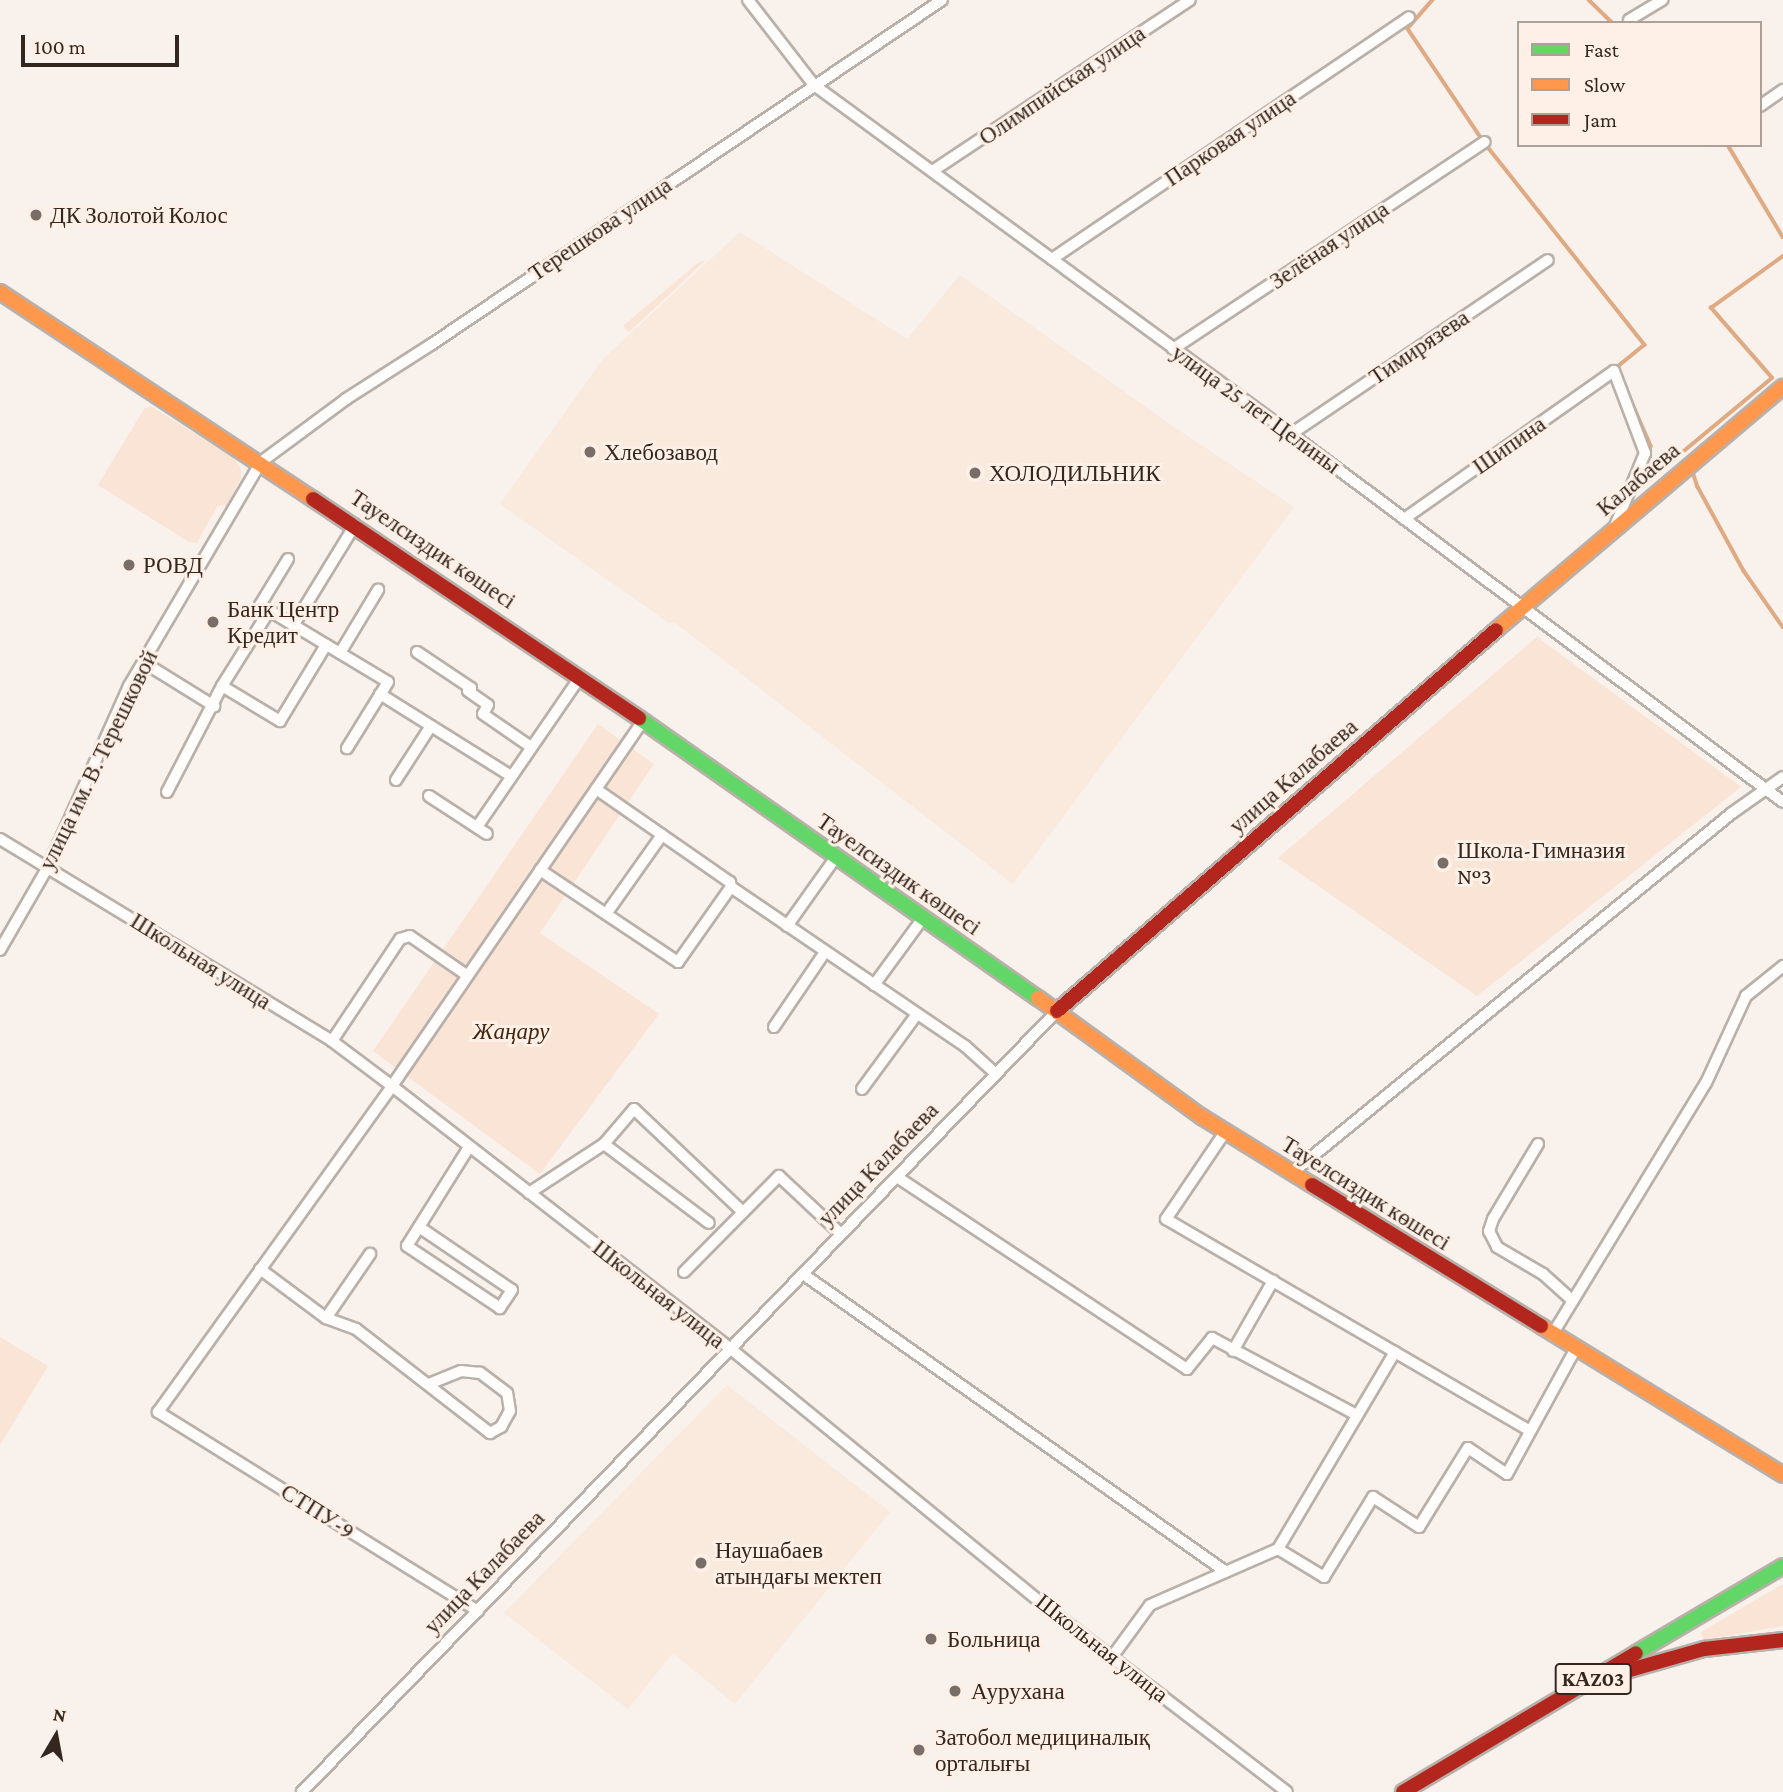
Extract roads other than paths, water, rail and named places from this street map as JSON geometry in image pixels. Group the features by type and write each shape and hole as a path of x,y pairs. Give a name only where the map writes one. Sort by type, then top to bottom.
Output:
{"main road":[{"name":"Тауелсиздик көшесі","path":"0,292 261,462 580,677 1225,1132 1575,1350 1783,1475"},
{"name":"Калабаева","path":"1523,607 1783,387"},
{"name":"улица Калабаева","path":"1057,1011 1523,607"},
{"name":"KАZ03","path":"1403,1792 1783,1566"},
{"name":"KАZ03","path":"1589,1681 1704,1649 1783,1640"}],"street":[{"name":"улица 25 лет Целины","path":"748,0 814,85 934,170 1291,434 1783,802"},
{"name":"Терешкова улица","path":"261,462 346,399 432,344 942,0"},
{"name":"Олимпийская улица","path":"934,170 1191,0"},
{"path":"1629,20 1662,0"},
{"name":"Парковая улица","path":"1052,259 1409,17"},
{"path":"1762,105 1783,90"},
{"name":"Зелёная улица","path":"1173,349 1484,142"},
{"name":"Тимирязева","path":"1291,434 1548,260"},
{"name":"Шипина","path":"1404,519 1614,371 1645,453 1614,529"},
{"name":"улица им. В. Терешковой","path":"0,950 48,867 129,686 261,462"},
{"path":"293,626 355,525"},
{"path":"288,559 260,605 388,682 347,748"},
{"path":"340,653 378,590"},
{"path":"167,792 222,687 269,611"},
{"path":"222,687 281,722 326,645"},
{"path":"417,652 471,688 468,691 488,705 483,714 531,747"},
{"path":"143,663 214,706"},
{"path":"477,827 580,677"},
{"path":"380,694 511,776"},
{"path":"429,1384 461,1371 480,1373 507,1393 510,1411 501,1427 490,1433 356,1329 326,1318 260,1269 393,1086 643,721"},
{"path":"396,780 431,726"},
{"path":"1292,1173 1732,813 1783,777"},
{"path":"596,789 730,882 731,887 965,1046 996,1074"},
{"path":"429,796 488,834"},
{"path":"606,914 662,835"},
{"name":"Школьная улица","path":"0,839 332,1041 393,1086 731,1349 1112,1657 1287,1792"},
{"path":"787,926 836,857"},
{"path":"540,870 678,962 731,887"},
{"path":"874,985 923,918"},
{"path":"332,1041 400,939 410,936 468,976"},
{"path":"774,1027 825,951"},
{"path":"1552,1335 1706,1083 1746,996 1783,965"},
{"name":"улица Калабаева","path":"302,1792 1057,1011"},
{"path":"862,1089 917,1014"},
{"path":"529,1193 604,1144 634,1109 743,1212"},
{"path":"1225,1132 1166,1219 1530,1431"},
{"path":"604,1144 709,1223"},
{"path":"1538,1144 1493,1219 1489,1231 1497,1247 1543,1274 1573,1301"},
{"path":"419,1227 512,1290 500,1308 407,1247 419,1227 469,1147"},
{"path":"684,1272 779,1176 841,1234"},
{"path":"897,1177 1187,1369 1212,1338 1357,1415"},
{"path":"326,1318 370,1254"},
{"name":"СТПУ-9","path":"260,1269 158,1412 478,1611"},
{"path":"803,1274 1226,1572"},
{"path":"1233,1350 1273,1281"},
{"path":"1278,1549 1324,1577 1373,1497 1419,1527 1468,1448 1507,1474 1575,1350"},
{"path":"1112,1657 1150,1605 1278,1549 1395,1352"}],"waterway":[{"path":"1433,0 1408,29 1484,142 1645,345 1617,368 1619,372"},
{"path":"1589,0 1611,21"},
{"path":"1729,147 1783,237"},
{"path":"1644,484 1772,378 1711,308 1783,256"},
{"path":"1622,379 1651,446 1643,485"},
{"path":"1692,469 1698,487 1744,571 1783,627"}],"place":[{"name":"ДК Золотой Колос","path":"36,215"},
{"name":"Хлебозавод","path":"590,452"},
{"name":"ХОЛОДИЛЬНИК","path":"975,473"},
{"name":"РОВД","path":"129,565"},
{"name":"Банк Центр Кредит","path":"213,622"},
{"name":"Школа-Гимназия №3","path":"1443,863"},
{"name":"Наушабаев атындағы мектеп","path":"701,1563"},
{"name":"Больница","path":"931,1639"},
{"name":"Аурухана","path":"955,1691"},
{"name":"Затобол медициналық орталығы","path":"919,1750"}],"park label":[{"name":"Жаңару","path":"511,1031"}]}
